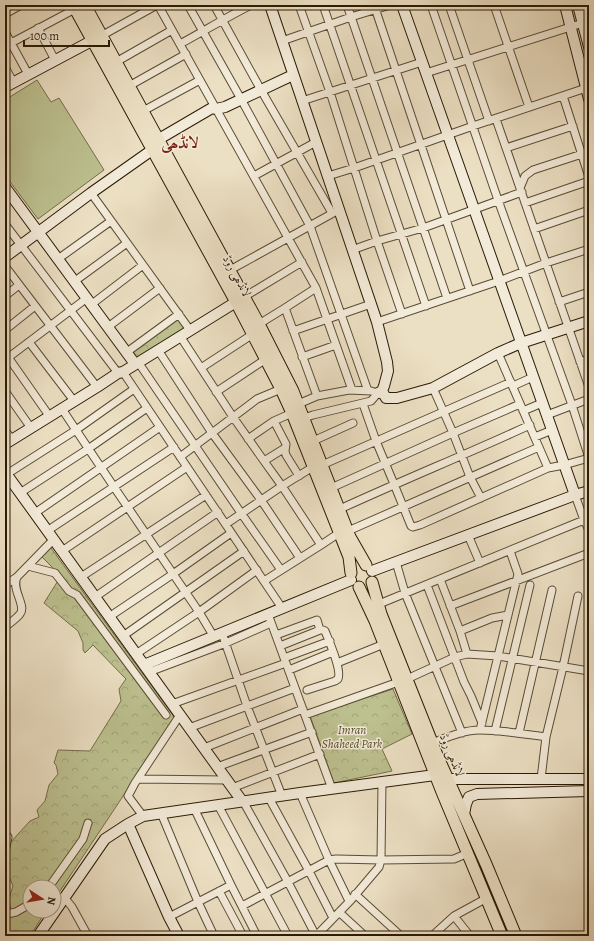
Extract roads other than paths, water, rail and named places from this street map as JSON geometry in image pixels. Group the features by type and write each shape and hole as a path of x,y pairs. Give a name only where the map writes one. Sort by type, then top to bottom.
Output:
{"main road":[{"name":"لانڈھی روڈ","path":"83,7 152,150 240,299 259,324 293,391 294,408 343,532 350,537 370,573 381,614 435,775 502,936"},
{"name":"لانڈھی روڈ","path":"97,38 116,62 230,270 253,334 281,389 294,408 304,418 313,441 318,466 331,488 340,509 343,532 354,580 375,621 384,644 403,680 432,743 486,864 516,936"},
{"path":"362,564 370,573 366,587 354,580 355,566 362,564"}],"street":[{"path":"5,14 21,5"},
{"path":"5,67 9,85 158,5 316,288 352,390"},
{"path":"188,5 310,226 368,391"},
{"path":"214,5 297,152 336,212 352,250 371,304 387,362 388,371 384,386 372,401 304,418"},
{"path":"180,44 251,5"},
{"path":"270,5 328,176 336,212"},
{"path":"299,5 330,92 377,241 402,314"},
{"path":"323,5 426,306"},
{"path":"347,5 447,298"},
{"path":"282,41 374,8 390,5"},
{"path":"363,404 376,441 411,526 413,527 548,468 589,458 572,405 523,271 431,5"},
{"path":"449,5 489,121"},
{"path":"494,5 529,107"},
{"path":"565,5 588,86 589,99"},
{"path":"578,5 588,41"},
{"path":"405,6 422,62 546,415 589,530"},
{"path":"11,43 38,28 83,7"},
{"path":"374,8 470,291"},
{"path":"426,73 583,23"},
{"path":"38,28 55,60"},
{"path":"116,62 172,30"},
{"path":"5,32 28,74"},
{"path":"129,86 186,54"},
{"path":"302,101 422,62"},
{"path":"159,139 212,108 216,109 225,107 293,75"},
{"path":"143,111 200,80"},
{"path":"328,176 563,96 588,86"},
{"path":"563,96 589,177"},
{"path":"496,118 589,387"},
{"path":"506,148 573,126"},
{"path":"254,176 316,142"},
{"path":"5,257 152,150"},
{"path":"352,250 423,228 498,200 521,190 526,176 533,170 582,154"},
{"path":"525,203 589,181"},
{"path":"5,187 127,352 137,363 281,570"},
{"path":"91,193 190,330"},
{"path":"534,229 589,210"},
{"path":"230,270 336,212"},
{"path":"58,259 111,220"},
{"path":"5,224 70,310 134,389 282,608"},
{"path":"75,281 127,243"},
{"path":"377,322 589,249"},
{"path":"5,430 9,442 120,372 302,262"},
{"path":"5,266 97,387"},
{"path":"50,417 7,359 70,310 89,301 143,266"},
{"path":"5,296 19,285"},
{"path":"108,326 160,288"},
{"path":"259,324 316,288"},
{"path":"559,302 589,292"},
{"path":"293,331 371,304"},
{"path":"5,330 35,306"},
{"path":"285,308 317,396"},
{"path":"127,352 178,314"},
{"path":"248,439 294,408 317,396 352,390 380,392 386,398 397,398 433,388 498,353 521,343 589,321"},
{"path":"201,368 253,334"},
{"path":"180,336 216,392 282,486 321,545"},
{"path":"29,342 74,401"},
{"path":"302,357 336,345"},
{"path":"158,350 212,433 261,500 300,558"},
{"path":"498,353 548,468"},
{"path":"216,392 266,359"},
{"path":"580,362 589,359"},
{"path":"226,524 282,486 318,466 443,412 533,377"},
{"path":"433,388 453,433 470,478 481,498"},
{"path":"134,389 76,430 6,473 242,801 320,935 333,918 379,867 381,860 382,782"},
{"path":"180,457 257,399 281,389"},
{"path":"5,391 31,428"},
{"path":"546,415 589,399"},
{"path":"331,488 453,433 522,407 542,403"},
{"path":"20,493 88,449 147,408"},
{"path":"62,409 199,612 226,643 255,728 282,796"},
{"path":"274,421 285,441 286,455 299,476"},
{"path":"313,441 353,424"},
{"path":"340,509 530,425"},
{"path":"35,513 160,427"},
{"path":"535,437 552,430"},
{"path":"5,585 17,577 28,566 50,535 114,487 174,447"},
{"path":"264,581 343,532 539,447"},
{"path":"264,462 285,448"},
{"path":"62,551 187,467"},
{"path":"370,573 468,535 589,491"},
{"path":"81,577 206,495"},
{"path":"95,597 218,512"},
{"path":"379,604 584,520"},
{"path":"109,617 231,533"},
{"path":"468,535 480,563"},
{"path":"123,636 244,551"},
{"path":"481,726 517,581 518,574 510,551"},
{"path":"450,606 589,553"},
{"path":"396,562 405,593 462,733"},
{"path":"28,566 55,573 69,591 77,595 166,715"},
{"path":"136,654 199,612 257,570"},
{"path":"5,627 22,611 22,606 15,586 17,577"},
{"path":"440,579 460,631 467,654"},
{"path":"146,668 226,643 270,619 282,608 354,580"},
{"path":"427,585 481,726"},
{"path":"495,731 530,585"},
{"path":"519,733 552,590"},
{"path":"541,779 546,737 578,596"},
{"path":"460,631 492,618 508,614"},
{"path":"146,668 218,635 270,619"},
{"path":"270,619 332,789"},
{"path":"276,635 317,620 320,630"},
{"path":"280,646 320,630 325,631 330,641 340,676 338,679 308,690"},
{"path":"286,663 330,641"},
{"path":"337,663 384,644"},
{"path":"172,704 286,663 333,652"},
{"path":"204,748 255,728 403,680 454,657 467,654 498,656 589,671"},
{"path":"189,728 295,688"},
{"path":"143,816 128,796 180,715"},
{"path":"432,743 481,726 495,731 546,737"},
{"path":"217,767 312,732"},
{"path":"138,779 229,784 273,772 320,754"},
{"path":"38,936 105,839 143,816 435,775"},
{"path":"448,779 589,779"},
{"path":"464,814 469,797 477,794 589,791"},
{"path":"300,793 349,901"},
{"path":"269,798 333,918"},
{"path":"218,805 288,936"},
{"path":"194,808 257,936"},
{"path":"161,813 198,902 214,936"},
{"path":"55,879 83,839 88,823"},
{"path":"128,824 169,917 179,936"},
{"path":"5,833 8,837 5,852"},
{"path":"242,906 330,860 454,859 468,853"},
{"path":"5,880 7,914 22,909"},
{"path":"169,917 231,885"},
{"path":"219,891 243,936"},
{"path":"355,894 401,936"},
{"path":"64,897 72,906 88,936"},
{"path":"432,936 454,916 486,898"},
{"path":"340,912 365,936"},
{"path":"454,916 470,936"}],"district":[{"name":"لانڈھی","path":"180,143"}],"park label":[{"name":"Imran Shaheed Park","path":"352,737"}]}
